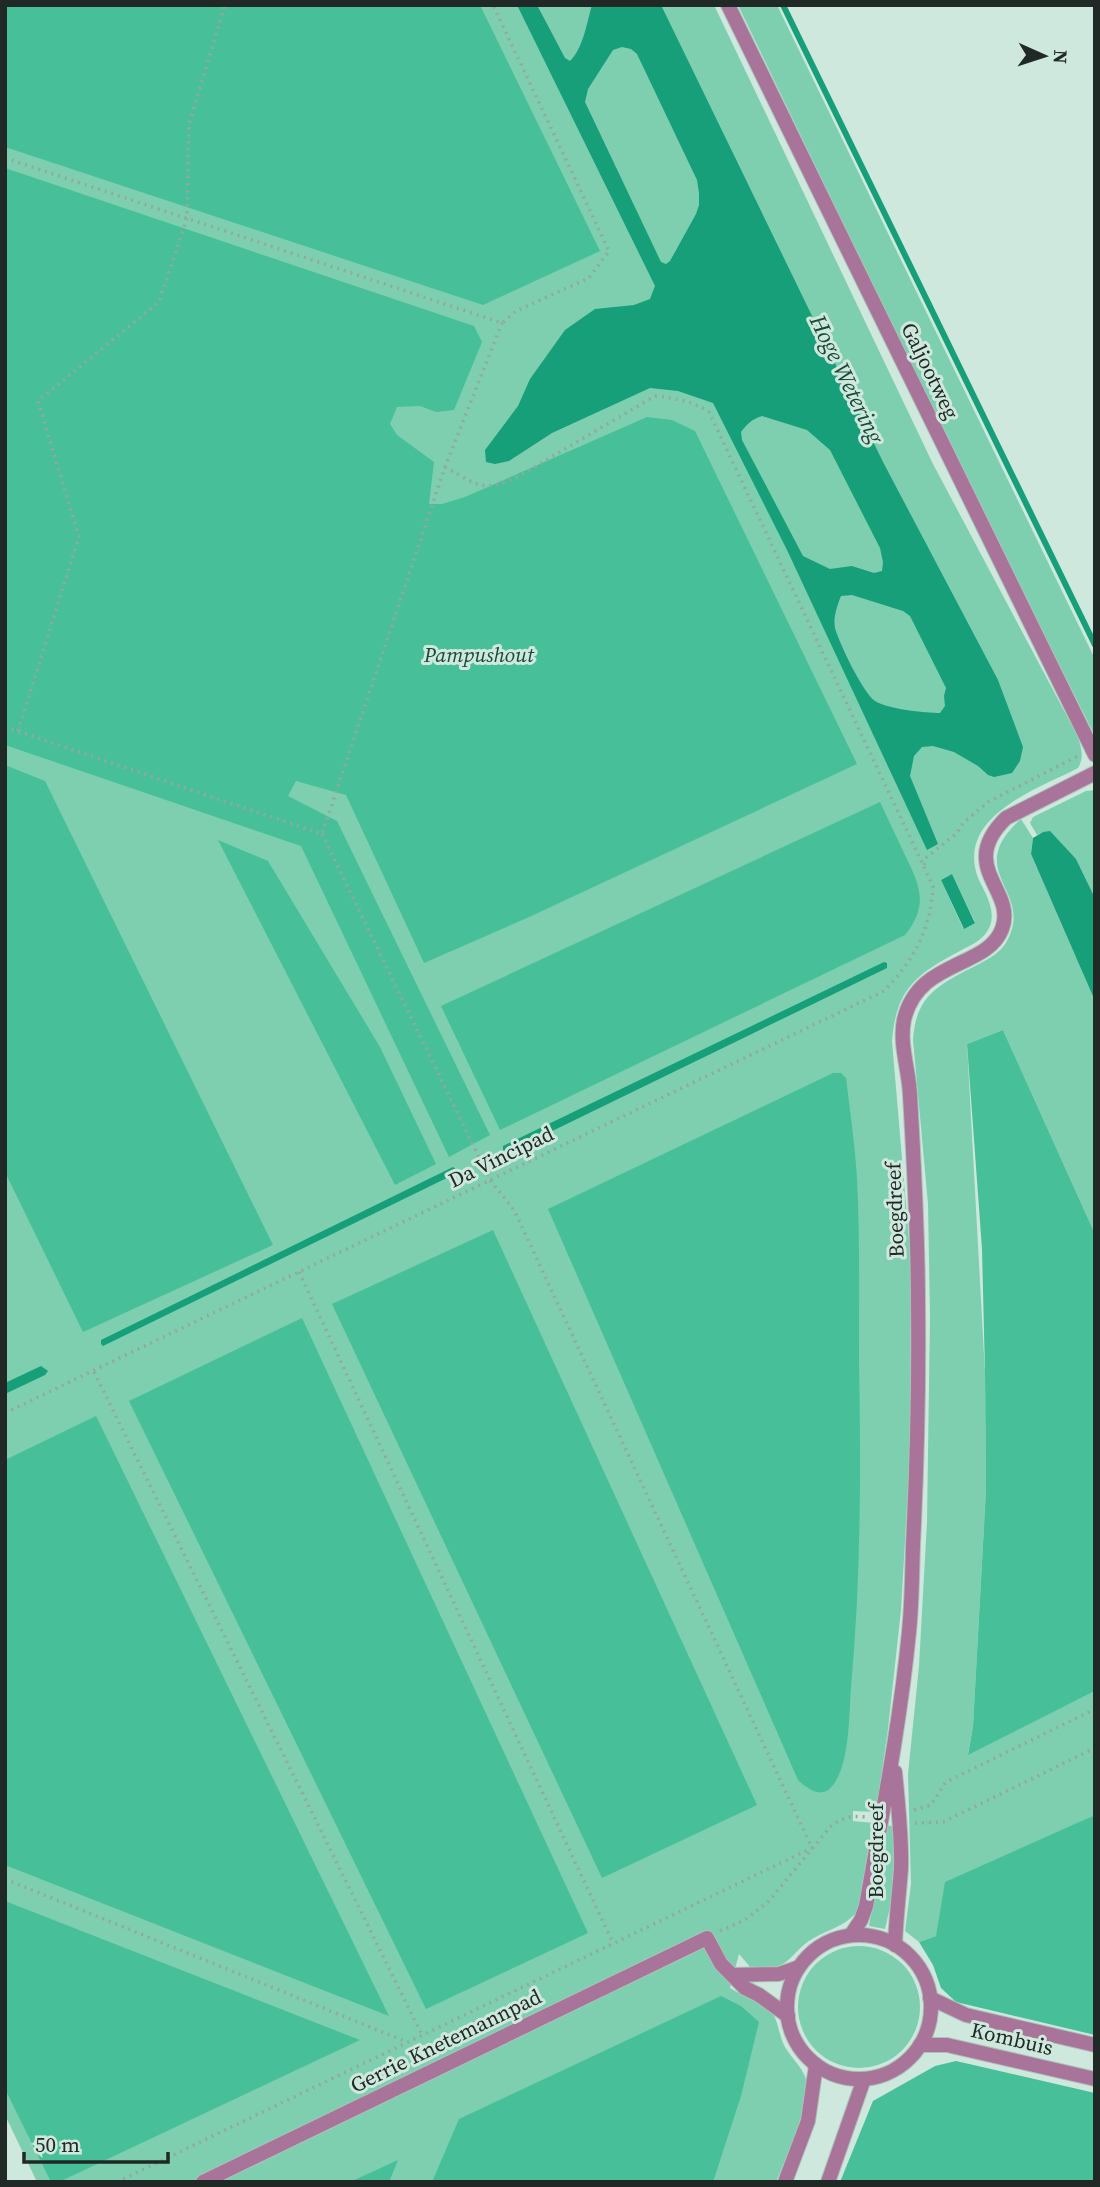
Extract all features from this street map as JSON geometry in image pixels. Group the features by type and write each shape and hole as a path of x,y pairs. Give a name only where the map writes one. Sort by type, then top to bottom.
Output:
{"street":[{"name":"Galjootweg","path":"728,5 1095,755"},
{"name":"Boegdreef","path":"851,1935 866,1906 893,1757 909,1631 919,1434 918,1223 909,1084 902,1035 904,1021 915,994 926,982 990,946 1002,930 1004,910 986,863 990,836 1006,818 1095,773"},
{"name":"Boegdreef","path":"893,1757 900,1822 901,1869 895,1945"},
{"path":"851,1935 874,1937 895,1945 912,1959 924,1977 930,1998 929,2022 920,2045 905,2062 886,2074 864,2079 838,2077 816,2065 799,2048 788,2016 787,2000 793,1977 807,1956 827,1942 851,1935"},
{"path":"707,1938 721,1965 745,1988 760,1995 788,2016"},
{"name":"Gerrie Knetemannpad","path":"203,2182 707,1938"},
{"path":"732,1975 779,1974 799,1967"},
{"name":"Kombuis","path":"930,1998 966,2015 1095,2045"},
{"name":"Kombuis","path":"920,2045 947,2045 1095,2080"},
{"path":"785,2182 808,2121 816,2065"},
{"path":"828,2182 864,2079"}],"path":[{"path":"18,731 79,537 38,401 159,302 187,218 189,124 225,5"},
{"path":"493,5 609,251 589,278 516,312 502,323 445,467 322,834 490,1180 513,1210 812,1848"},
{"path":"5,158 502,323"},
{"name":"Da Vincipad","path":"5,1413 884,991 904,970 916,950 927,922 933,886 709,412 697,404 677,398 655,396 519,476 496,486 478,485 445,467"},
{"path":"5,727 322,834"},
{"path":"299,1272 613,1943"},
{"path":"93,1371 422,2035"},
{"path":"1095,1709 946,1782 931,1805 906,1812 900,1822 943,1822 1095,1748"},
{"path":"707,1938 744,1920 769,1901 830,1827 840,1819 853,1816 881,1819"},
{"path":"117,2182 812,1848"},
{"path":"5,1879 407,2042"}],"green space":[{"name":"Pampushout","path":"5,5 714,5 933,464 1077,735 1082,755 1078,768 1023,795 990,820 979,836 974,854 977,875 991,908 990,926 979,940 930,968 910,986 903,996 894,1023 892,1041 911,1264 910,1455 901,1610 876,1812 853,1811 853,1821 874,1823 860,1908 848,1920 812,1939 779,1966 751,1968 739,1954 730,1988 768,2008 776,2020 785,2047 804,2074 806,2100 797,2130 776,2182 37,2182 5,2115","holes":["952,874 975,922 963,928 941,880"]},
{"path":"5,5 480,5 600,251 483,305 5,147"},
{"path":"738,5 777,5 1095,659 1095,736 959,465"},
{"path":"5,168 474,326 482,342 454,410 436,412 420,406 397,407 390,424 397,435 434,462 429,504 442,504 465,497 647,417 672,420 695,431 857,764 527,918 424,963 346,795 296,781 288,796 337,821 490,1135 449,1157 301,846 5,745"},
{"path":"5,765 45,781 273,1245 83,1332 5,1172"},
{"path":"1095,790 1095,898 1076,859 1043,832 1037,835 1030,823 1033,817 1086,791"},
{"path":"880,802 918,884 920,894 920,904 913,924 905,935 500,1130 441,1006"},
{"path":"1021,819 1033,838 1031,854 1095,1001 1095,1234 1003,1030 967,1044 985,1373 986,1489 973,1726 968,1754 1095,1691 1095,1815 1080,1822 936,1936 919,1942 905,1931 911,1884 908,1774 919,1666 927,1522 930,1316 928,1204 913,1040 919,1011 933,992 942,984 991,957 1007,941 1013,923 1013,908 998,867 997,853 1004,837"},
{"path":"218,840 268,861 380,1047 436,1164 395,1185"},
{"path":"1003,1030 1095,1234 1095,1691 968,1755 973,1726 986,1489 982,1249 967,1044"},
{"path":"833,1073 841,1073 846,1078 857,1178 860,1523 846,1752 839,1776 833,1785 824,1792 815,1792 798,1780 548,1209"},
{"path":"493,1230 757,1805 602,1878 332,1304"},
{"path":"302,1318 588,1933 426,2009 129,1401"},
{"path":"96,1416 389,2016 5,1865 5,1460"},
{"path":"1095,1815 1095,2035 956,2002 941,1988 933,1965 919,1942 936,1936 945,1882"},
{"path":"886,1825 896,1827 891,1903 885,1929 869,1926"},
{"path":"5,1901 360,2040 59,2182 51,2182 5,2089"},
{"path":"859,1946 883,1950 902,1964 916,1983 920,2007 916,2031 902,2050 883,2064 859,2068 835,2064 816,2050 802,2031 798,2007 802,1983 816,1964 835,1950"},
{"path":"721,1996 741,2006 759,2022 741,2096 713,2182 432,2182 459,2119"},
{"path":"956,2061 1095,2093 1095,2182 840,2182 873,2101 935,2066"},
{"path":"398,2160 389,2182 350,2182"}],"shaded area":[{"path":"517,5 537,5 565,58 570,61 581,42 592,5 661,5 883,462 998,680 1023,747 1020,761 1012,773 994,777 954,752 933,746 922,747 914,756 910,776 938,844 927,850 787,550 713,403 678,391 650,388 552,433 509,461 495,464 486,462 485,450 518,406 530,379 565,330 595,309 634,305 650,299 655,286","holes":["622,47 637,54 697,180 699,205 696,214 666,264 661,262 585,102 588,89 613,50","762,416 807,430 830,450 880,548 882,571 874,573 852,566 830,569 803,556 742,440 741,432 750,422","852,595 903,611 910,616 946,688 945,706 940,713 888,706 870,696 852,667 835,628 835,616 841,596"]},
{"path":"1050,831 1076,859 1095,898 1095,1001 1031,854 1033,838"},
{"path":"952,874 975,923 964,929 941,880"},
{"path":"884,962 887,963 887,968 507,1153 503,1150 503,1146"},
{"path":"453,1167 457,1173 103,1346 101,1344 101,1340"},
{"path":"41,1366 48,1371 45,1375 5,1394 5,1383"}],"waterway":[{"path":"783,5 1095,645"}],"water label":[{"name":"Hoge Wetering","path":"847,379"}]}
